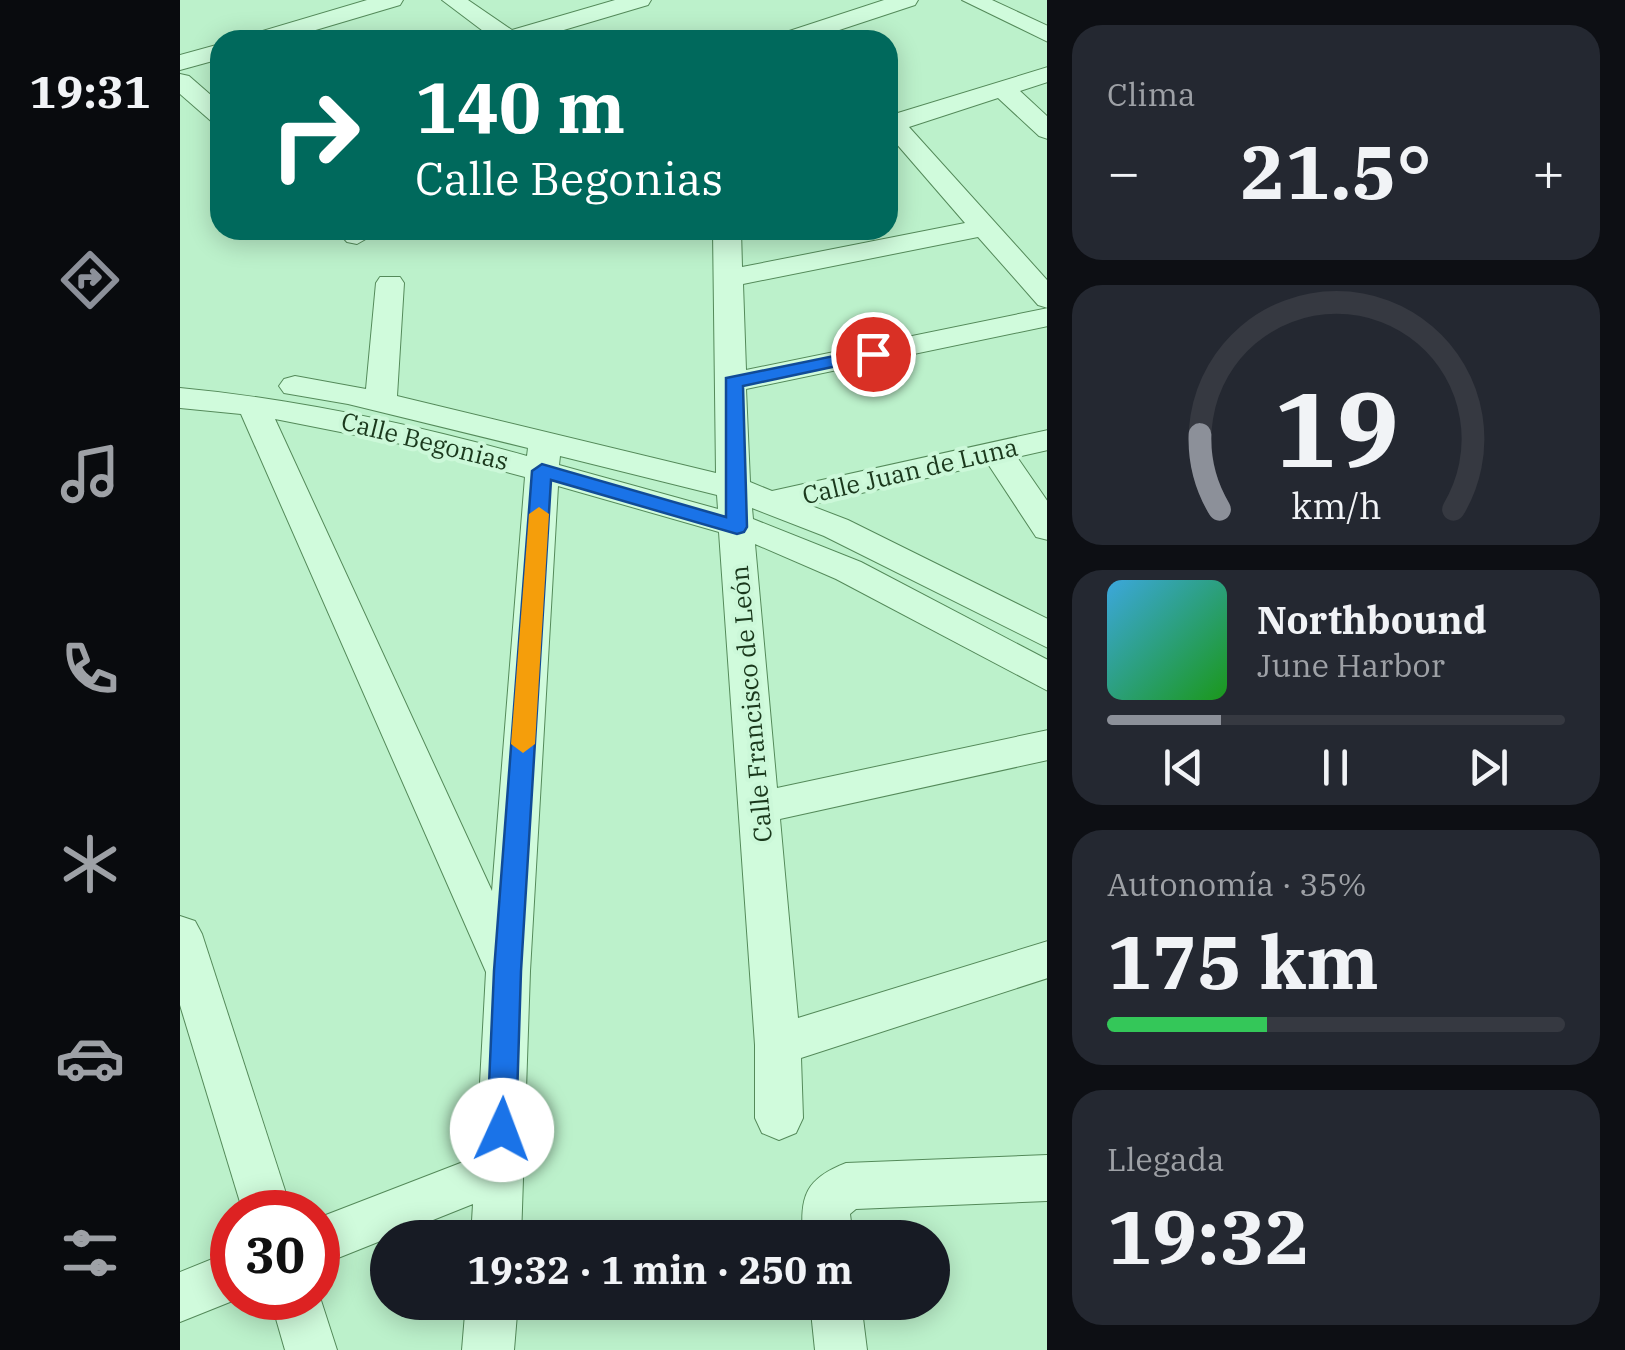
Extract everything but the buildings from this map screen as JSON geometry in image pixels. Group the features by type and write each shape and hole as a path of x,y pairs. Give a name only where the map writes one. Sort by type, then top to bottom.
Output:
{"street":[{"path":"318,30 392,0"},
{"path":"453,0 496,30"},
{"path":"539,30 640,0"},
{"path":"816,30 907,0"},
{"path":"974,0 1047,35"},
{"path":"180,63 210,54"},
{"path":"898,121 1047,74"},
{"path":"180,81 210,107"},
{"path":"1002,88 1047,131"},
{"path":"898,133 1047,298"},
{"path":"726,279 986,227"},
{"name":"Calle Francisco de León","path":"727,240 733,488 778,1045 779,1118"},
{"path":"381,402 390,283"},
{"path":"733,382 1047,318"},
{"name":"Calle Begonias","path":"180,374 258,381 381,402 543,456 816,555 1047,676"},
{"name":"Calle Begonias","path":"180,398 252,403 733,488 836,528 1047,635"},
{"path":"252,403 508,971"},
{"name":"Calle Juan de Luna","path":"772,502 1047,440"},
{"path":"997,452 1047,527"},
{"path":"497,1220 508,971 543,456"},
{"path":"760,808 1047,745"},
{"path":"180,934 261,1190"},
{"path":"778,1045 1047,959"},
{"path":"340,1233 500,1170"},
{"path":"827,1220 826,1205 846,1186 1047,1178"},
{"path":"180,1298 210,1285"},
{"path":"302,1320 311,1350"},
{"path":"488,1350 490,1320"},
{"path":"837,1320 840,1350"}],"slow traffic":[{"path":"523,744 539,514"}],"route":[{"path":"502,1130 508,971 542,471 737,527 733,382 873,354"}]}
